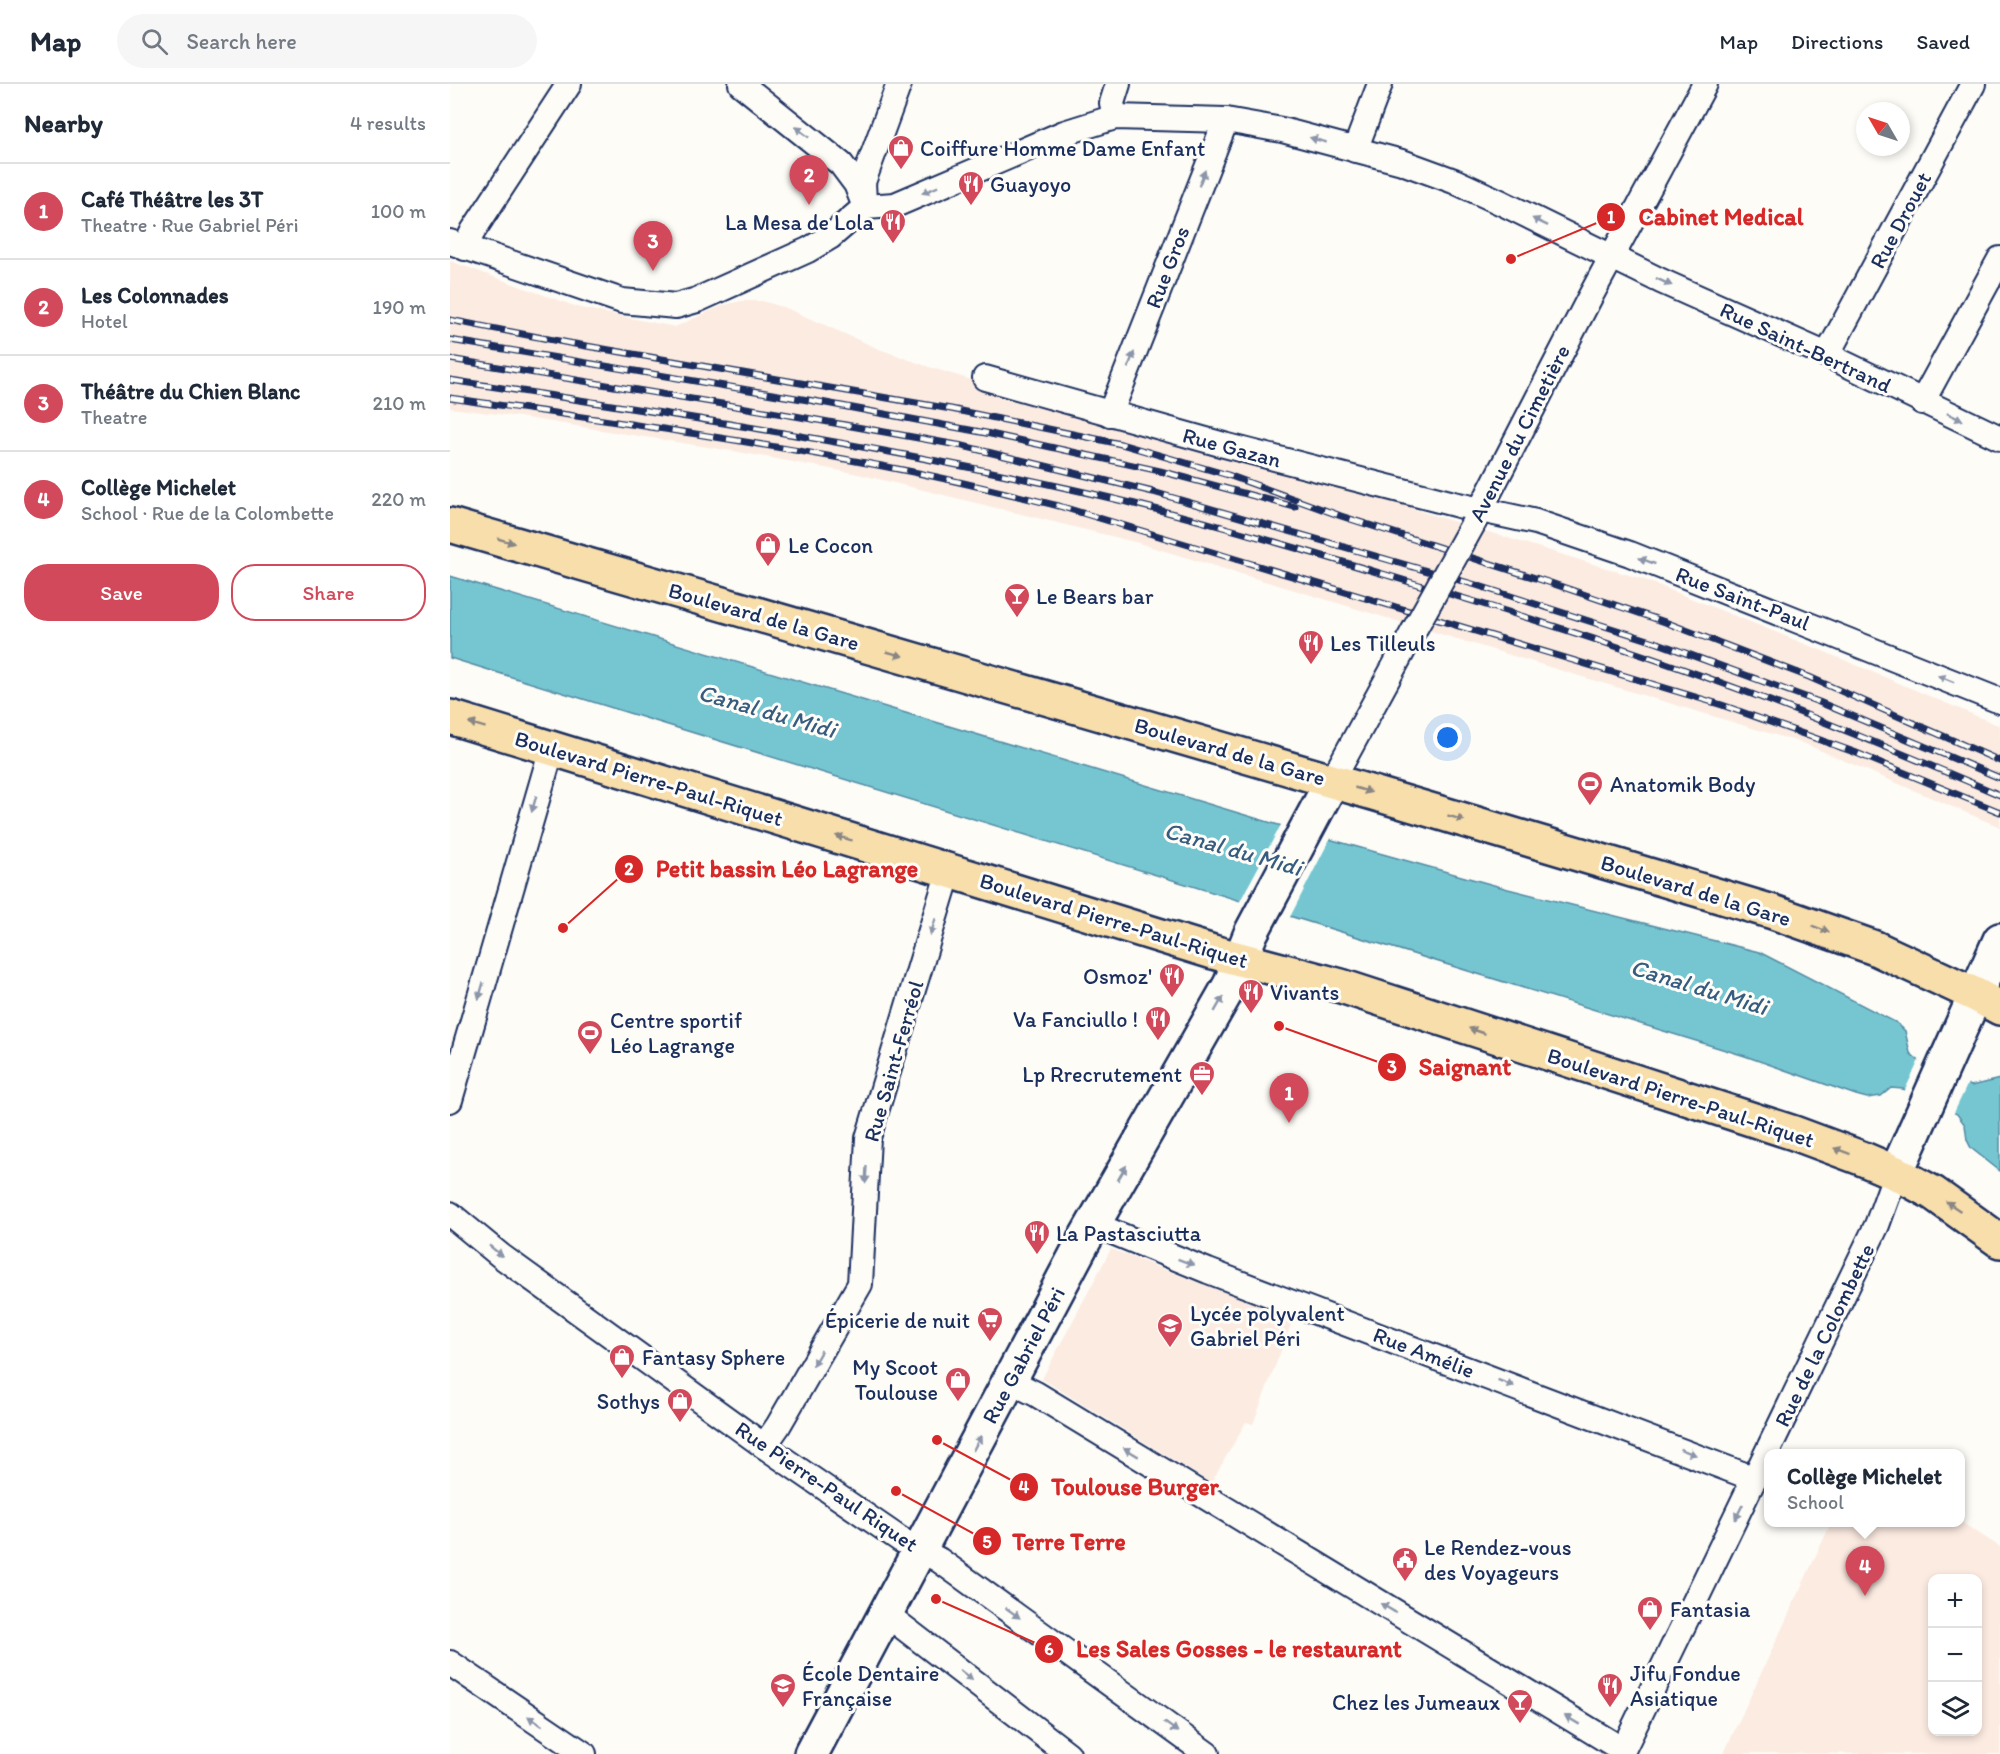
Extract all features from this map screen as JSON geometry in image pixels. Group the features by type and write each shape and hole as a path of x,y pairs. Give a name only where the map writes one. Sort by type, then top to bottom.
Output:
{"main road":[{"name":"Boulevard de la Gare","path":"450,525 1325,794 1773,912 1875,948 1988,1001"},
{"name":"Boulevard Pierre-Paul-Riquet","path":"450,717 949,871 1247,945 1341,986 1728,1111 1850,1154 1934,1192 2000,1241"}],"street":[{"path":"569,84 473,231 458,245 622,301 676,306 698,300 808,250 830,237 865,207"},
{"path":"741,84 841,164 856,184 865,207"},
{"path":"865,207 863,182 899,84"},
{"path":"1115,117 1112,103 1118,84"},
{"path":"1355,150 1380,84"},
{"name":"Avenue du Cimetière","path":"1325,794 1477,517 1611,257 1705,84"},
{"name":"Rue Drouet","path":"1827,355 1973,84"},
{"name":"Rue Saint-Bertrand","path":"865,207 895,205 1064,133 1115,117 1226,120 1282,130 1402,162 1454,182 2000,438"},
{"name":"Rue Gros","path":"1110,414 1226,120"},
{"path":"1922,402 2000,259"},
{"name":"Rue Gazan","path":"985,378 1477,517"},
{"name":"Rue Saint-Paul","path":"1477,517 1536,522 1630,554 2000,701"},
{"path":"450,1100 552,748"},
{"name":"Rue Gabriel Péri","path":"811,1754 1093,1224 1230,985 1247,945 1325,794"},
{"name":"Rue Saint-Ferréol","path":"764,1446 778,1426 860,1284 868,1138 949,871"},
{"path":"1896,1173 1962,1026 1988,1001 2000,940"},
{"name":"Rue de la Colombette","path":"1769,1449 1880,1220 1896,1173"},
{"name":"Rue Pierre-Paul Riquet","path":"450,1214 501,1256 764,1446 900,1540 939,1560 1208,1754"},
{"name":"Rue Amélie","path":"1093,1224 1208,1271 1755,1479"},
{"path":"1010,1381 1036,1394 1622,1752"},
{"name":"Rue de la Colombette","path":"1622,1752 1764,1460"},
{"path":"886,1614 1068,1754"},
{"path":"450,1663 584,1754"}],"shaded area":[{"path":"450,261 580,308 675,327 724,305 741,301 762,301 786,308 879,349 929,367 1063,408 1412,502 1416,510 1645,580 1825,652 2000,726 2000,827 1805,744 1135,542 858,474 739,452 450,408"},
{"name":"Lycée polyvalent Gabriel Péri","path":"1111,1249 1293,1319 1253,1424 1246,1422 1211,1483 1042,1379"},
{"path":"1965,1525 2000,1547 2000,1754 1724,1753 1829,1527 1965,1527"}],"water":[{"name":"Canal du Midi","path":"450,576 1275,824 1508,889 1759,952 1897,1023 1905,1031 1910,1053 1918,1060 1971,1086 2000,1079 2000,1171 1971,1148 1967,1140 1965,1125 1957,1114 1903,1089 1891,1088 1881,1096 1867,1098 1856,1095 1745,1056 450,658"}],"pier":[{"path":"1282,823 1331,837 1289,919 1239,903"},
{"path":"1920,1058 1969,1081 1953,1115 1904,1092"}],"railway":[{"path":"450,320 569,343 951,409 1121,444 1228,475 1341,516 1665,622 1809,677 2000,761"},
{"path":"450,340 826,403 986,433 1160,471 1295,507"},
{"path":"450,359 963,446 1153,492 1476,585 1658,643 1819,702 2000,778"},
{"path":"450,380 762,429 917,457 1071,489 1189,518 1471,600 1644,656 1798,712 2000,795"},
{"path":"450,398 851,460 1059,506 1722,705 1854,752 2000,812"}],"place":[{"name":"Coiffure Homme Dame Enfant","path":"901,171"},
{"name":"Les Colonnades","path":"809,205"},
{"name":"Guayoyo","path":"971,207"},
{"name":"La Mesa de Lola","path":"893,245"},
{"name":"Cabinet Medical","path":"1511,259"},
{"name":"Théâtre du Chien Blanc","path":"653,271"},
{"name":"Le Cocon","path":"768,568"},
{"name":"Le Bears bar","path":"1017,619"},
{"name":"Les Tilleuls","path":"1311,666"},
{"name":"Anatomik Body","path":"1590,807"},
{"name":"Petit bassin Léo Lagrange","path":"563,928"},
{"name":"Osmoz'","path":"1172,999"},
{"name":"Vivants","path":"1251,1015"},
{"name":"Saignant","path":"1279,1026"},
{"name":"Va Fanciullo !","path":"1158,1042"},
{"name":"Centre sportif Léo Lagrange","path":"590,1056"},
{"name":"Lp Rrecrutement","path":"1202,1097"},
{"name":"Café Théâtre les 3T","path":"1289,1123"},
{"name":"La Pastasciutta","path":"1037,1256"},
{"name":"Épicerie de nuit","path":"990,1343"},
{"name":"Lycée polyvalent Gabriel Péri","path":"1170,1349"},
{"name":"Fantasy Sphere","path":"622,1380"},
{"name":"My Scoot Toulouse","path":"958,1403"},
{"name":"Sothys","path":"680,1424"},
{"name":"Toulouse Burger","path":"937,1440"},
{"name":"Terre Terre","path":"896,1491"},
{"name":"Le Rendez-vous des Voyageurs","path":"1405,1583"},
{"name":"Collège Michelet","path":"1865,1596"},
{"name":"Les Sales Gosses - le restaurant","path":"936,1599"},
{"name":"Fantasia","path":"1650,1632"},
{"name":"École Dentaire Française","path":"783,1709"},
{"name":"Jifu Fondue Asiatique","path":"1610,1709"},
{"name":"Chez les Jumeaux","path":"1520,1725"}]}
